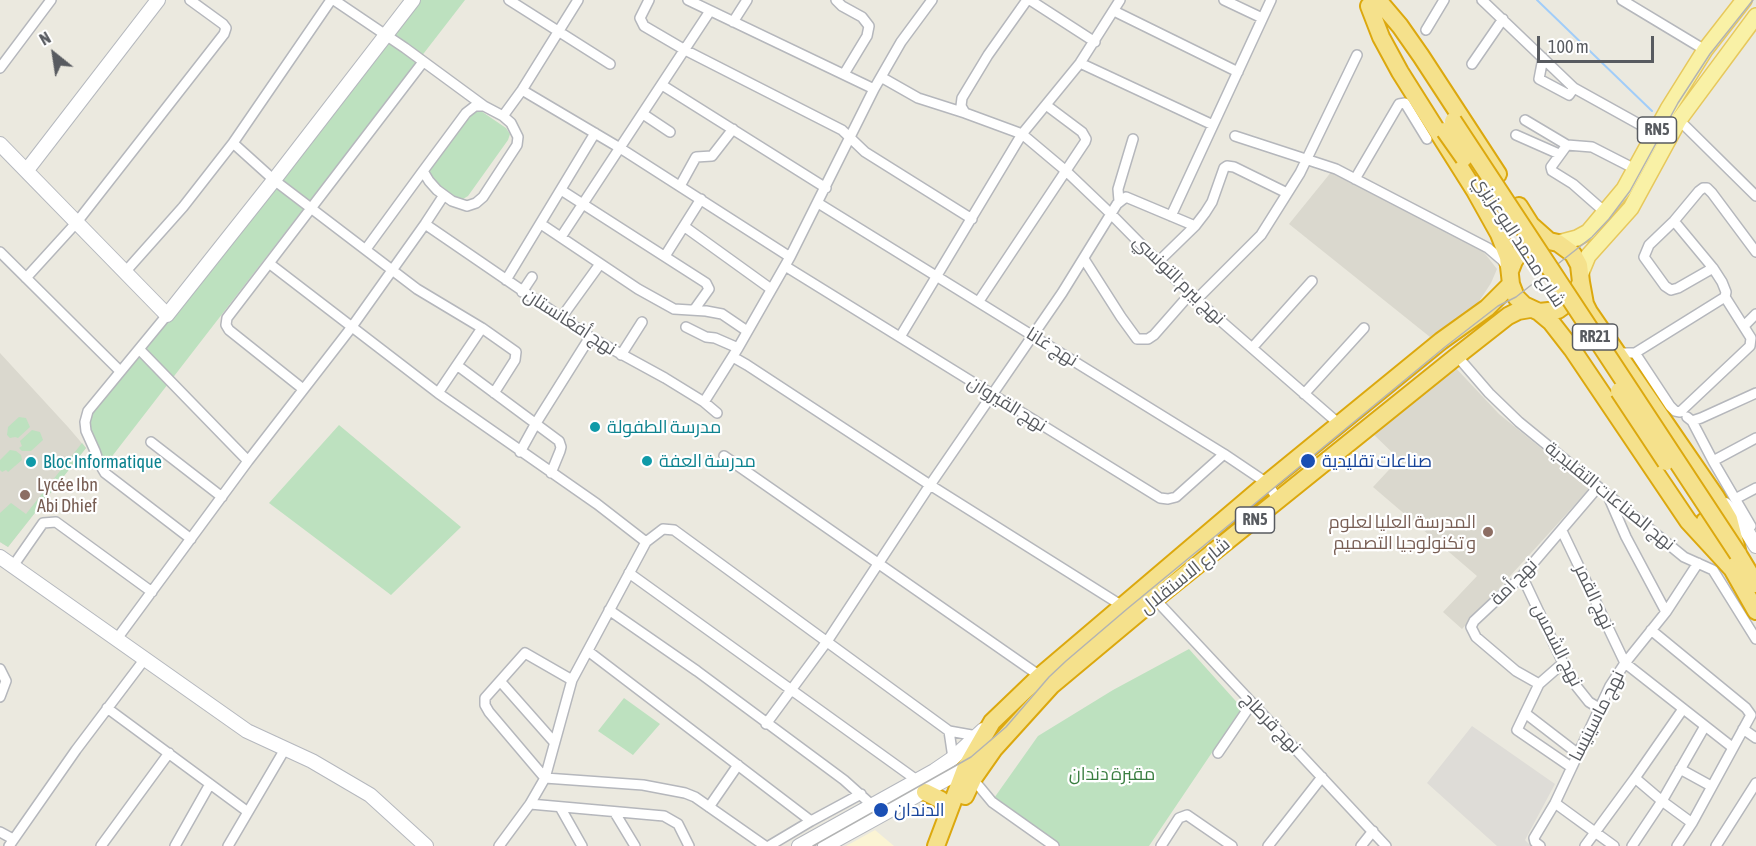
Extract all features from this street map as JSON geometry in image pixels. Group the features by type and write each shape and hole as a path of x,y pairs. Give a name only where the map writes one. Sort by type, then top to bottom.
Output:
{"highway":[{"name":"شارع محمد البوعزيزي","path":"1372,2 1449,126 1705,520 1756,611"},
{"path":"1372,2 1400,26 1531,225 1573,254 1580,265 1581,277"},
{"path":"1372,2 1375,25 1400,72 1475,191 1499,234 1506,251 1510,278 1516,297 1534,310"},
{"name":"شارع محمد البوعزيزي","path":"1449,126 1756,584"},
{"name":"RN5","path":"1510,278 1514,261 1520,252 1528,246 1554,242"},
{"name":"شارع محمد البوعزيزي","path":"1581,277 1585,304 1589,312 1626,353 1716,497 1729,519 1738,554"},
{"name":"RN5","path":"1534,310 1549,312 1566,306 1574,299 1581,277"},
{"name":"شارع الاستقلال","path":"964,769 993,749 1052,685 1129,610 1267,483 1441,341 1487,308 1510,278"},
{"name":"شارع محمد البوعزيزي","path":"1534,310 1551,322 1572,349 1688,521 1734,571"},
{"name":"شارع الاستقلال","path":"992,722 1040,676 1129,610 1155,599 1508,316 1518,311 1534,310"},
{"name":"RN5","path":"936,846 964,769 992,722"},
{"name":"RN5","path":"942,846 964,769"},
{"path":"921,787 941,800 948,813"}],"main road":[{"name":"RN5","path":"1554,242 1577,238 1588,232 1606,213 1624,189 1705,50 1739,2"},
{"name":"RN5","path":"1581,277 1588,256 1630,208 1679,120 1756,16"}],"street":[{"path":"0,68 51,0"},
{"path":"27,170 158,0"},
{"path":"26,278 77,222 224,34 226,28 223,24 190,0"},
{"path":"126,271 183,207 232,143 332,0 503,116 516,129 517,145 483,197 476,203 467,206 452,201 429,182 423,171"},
{"path":"191,539 112,479 99,464 86,431 85,422 88,411 140,350 413,0"},
{"path":"509,0 610,64"},
{"path":"503,116 522,90 577,0"},
{"path":"649,0 640,18 641,22 685,50 832,124 865,152 972,219"},
{"path":"688,0 874,89"},
{"path":"733,22 747,0"},
{"path":"836,0 862,17 869,26 867,36 844,74"},
{"path":"704,402 733,357 790,257 874,89 901,42 929,3 918,0"},
{"path":"900,337 938,278 1022,134 1080,63 1120,0"},
{"path":"1224,0 1262,18"},
{"path":"1170,216 1271,0"},
{"path":"1426,30 1444,0"},
{"path":"1482,0 1574,88 1655,133"},
{"path":"1622,0 1705,50"},
{"path":"965,113 961,106 962,98 1026,1 1095,42"},
{"path":"561,237 710,11"},
{"path":"1114,11 1238,72"},
{"path":"1472,64 1503,19"},
{"path":"1084,259 1137,339 1148,339 1154,335 1261,235 1306,160 1357,55"},
{"path":"1543,58 1539,80 1569,95 1574,88"},
{"path":"303,389 229,330 226,325 227,318 423,62"},
{"path":"1080,63 1214,125"},
{"name":"نهج بيرم التونسي","path":"881,77 918,98 1022,134 1066,171 1193,297 1338,423"},
{"path":"662,85 825,188"},
{"path":"522,90 620,148 790,257"},
{"path":"1355,179 1399,104 1405,104 1427,139"},
{"path":"366,249 466,113 475,106 484,105"},
{"path":"979,301 1086,139 1082,132 1046,105"},
{"path":"643,114 670,132"},
{"path":"1525,120 1567,145 1592,147 1635,169"},
{"path":"1679,120 1756,196"},
{"path":"680,186 696,157 712,156 734,129"},
{"path":"506,280 595,133"},
{"path":"1516,135 1558,154"},
{"path":"1234,136 1336,169 1488,248 1502,260 1510,278"},
{"path":"1119,201 1118,189 1133,139"},
{"path":"232,143 274,180 417,289 482,328 512,350 517,356 494,393"},
{"path":"0,144 167,315"},
{"path":"1567,145 1558,154 1551,167 1552,171 1573,184 1606,213"},
{"path":"1158,262 1195,226 1212,202 1221,174 1227,166 1234,167 1287,194"},
{"path":"1713,268 1671,290 1665,286 1644,257 1649,245 1703,188 1707,189 1756,252"},
{"path":"561,190 706,283 708,286 706,294 694,310"},
{"path":"117,640 248,461 351,328 444,195"},
{"path":"766,724 828,640 1084,259 1119,201 1126,197 1195,226"},
{"path":"665,256 701,200"},
{"name":"نهج غانا","path":"818,203 1224,454 1267,483 1279,501"},
{"path":"1674,221 1713,268 1722,282 1726,292 1725,297 1751,338 1750,346 1680,412"},
{"name":"نهج أفغانستان","path":"425,224 590,337 655,372 704,402 717,413"},
{"path":"541,224 638,289 674,309 722,314 747,331"},
{"path":"685,227 771,289"},
{"path":"0,252 120,371"},
{"path":"270,264 438,393 597,504 646,542"},
{"path":"561,318 600,264"},
{"name":"نهج القيروان","path":"785,266 991,395 1165,499 1176,496 1224,454"},
{"path":"522,292 532,277"},
{"path":"1252,348 1312,281"},
{"path":"1725,297 1626,353 1670,406 1692,421 1756,535"},
{"path":"1744,326 1756,314"},
{"path":"621,355 642,322"},
{"path":"687,327 706,337 715,338 738,348"},
{"path":"438,393 482,328"},
{"path":"1304,394 1364,328"},
{"path":"520,452 590,337"},
{"path":"140,350 248,461"},
{"name":"نهج الصناعات التقليدية","path":"1457,356 1505,410 1598,488 1630,511 1684,557 1713,570 1756,639"},
{"path":"733,357 930,485 1129,610"},
{"path":"458,366 559,441 561,447 551,473"},
{"path":"1692,421 1756,393"},
{"path":"1713,461 1756,438"},
{"path":"151,442 222,497"},
{"path":"724,456 1040,676"},
{"name":"نهج أمة","path":"1539,684 1516,671 1476,637 1472,627 1474,621 1522,576 1598,488"},
{"path":"1735,499 1756,488"},
{"path":"1608,496 1626,537 1666,612"},
{"path":"1716,497 1741,522 1756,546"},
{"path":"13,566 43,523 56,522 152,592"},
{"path":"499,846 530,804 545,777 572,680 646,542 663,529 674,530 828,640 949,731 977,736"},
{"name":"نهج القمر","path":"1562,531 1625,663"},
{"path":"0,557 247,731 341,776 370,795 426,846"},
{"name":"نهج ماسينيسا","path":"1540,846 1534,838 1555,803 1599,708 1625,663 1666,612 1698,564"},
{"path":"629,573 921,787"},
{"name":"نهج الشمس","path":"1522,576 1563,663 1584,696 1599,708"},
{"name":"نهج قرطاج","path":"1155,599 1386,846"},
{"path":"609,610 697,671 861,794 873,806"},
{"path":"1651,630 1750,712 1749,720 1677,846"},
{"path":"588,651 811,821"},
{"path":"572,680 525,653 484,698 485,705 545,777 610,781 674,790 694,797 767,846 861,794"},
{"path":"0,832 11,842 144,660"},
{"path":"1563,663 1539,684 1518,727 1520,733 1571,767"},
{"path":"1625,663 1732,747"},
{"path":"0,669 6,681 0,697"},
{"path":"500,681 554,742"},
{"path":"1218,753 1252,703"},
{"path":"107,708 248,812"},
{"path":"1585,846 1683,709"},
{"path":"1525,712 1577,753"},
{"path":"800,846 873,806 964,769 977,736 992,722"},
{"path":"1632,846 1662,801 1705,726"},
{"path":"1743,729 1756,738"},
{"path":"949,731 964,769 992,802 1054,846"},
{"path":"228,846 285,748"},
{"path":"101,846 169,753"},
{"path":"709,807 738,765"},
{"path":"1680,769 1711,786"},
{"path":"1268,846 1322,777"},
{"path":"1635,778 1692,823"},
{"path":"175,846 210,784"},
{"path":"825,846 921,787"},
{"path":"1716,846 1755,787"},
{"path":"1555,803 1614,846"},
{"path":"530,804 664,816 678,824 689,846"},
{"path":"560,807 577,843"},
{"path":"615,813 635,846"},
{"path":"1161,846 1179,818 1187,815 1232,846"},
{"path":"1361,846 1373,831"}],"shaded area":[{"path":"1332,171 1479,246 1497,269 1478,303 1430,337 1289,224"},
{"name":"Lycée Ibn Abi Dhief","path":"0,353 86,448 8,547 0,542"},
{"name":"المدرسة العليا لعلوم و تكنولوجيا التصميم","path":"1452,364 1499,414 1590,488 1462,629 1443,612 1477,576 1373,487 1399,459 1369,430"},
{"path":"1472,726 1555,784 1525,840 1531,846 1497,846 1427,783"},
{"path":"875,830 894,846 846,846"}],"green space":[{"path":"415,0 465,0 103,468 89,424 90,416"},
{"path":"478,109 506,128 510,134 468,196 456,199 430,179 429,167 468,113"},
{"path":"19,417 26,418 30,427 18,438 10,438 7,435 8,427"},
{"path":"339,425 461,527 391,595 269,503"},
{"path":"32,430 40,432 43,440 31,451 22,451 19,448 22,446 20,441"},
{"path":"82,443 86,448 8,547 0,542 0,513 11,503 26,514"},
{"path":"10,450 21,455 22,460 8,472 6,470 2,472 0,460"},
{"name":"مقبرة دندان","path":"1189,649 1242,708 1149,846 1059,846 992,801 1038,736 1113,690"},
{"path":"624,698 660,724 633,755 598,731"}],"waterway":[{"path":"1537,0 1652,111"}],"tram line":[{"path":"813,846 971,757 1006,727 1049,677 1127,609 1445,347 1498,306 1516,297 1592,237 1630,191 1678,103 1710,54 1753,0"}],"place":[{"name":"مدرسة الطفولة","path":"595,427"},
{"name":"مدرسة العفة","path":"647,461"},
{"name":"صناعات تقليدية","path":"1308,461"},
{"name":"Bloc Informatique","path":"31,462"},
{"name":"Lycée Ibn Abi Dhief","path":"25,495"},
{"name":"المدرسة العليا لعلوم و تكنولوجيا التصميم","path":"1488,532"},
{"name":"الدندان","path":"881,810"}]}
